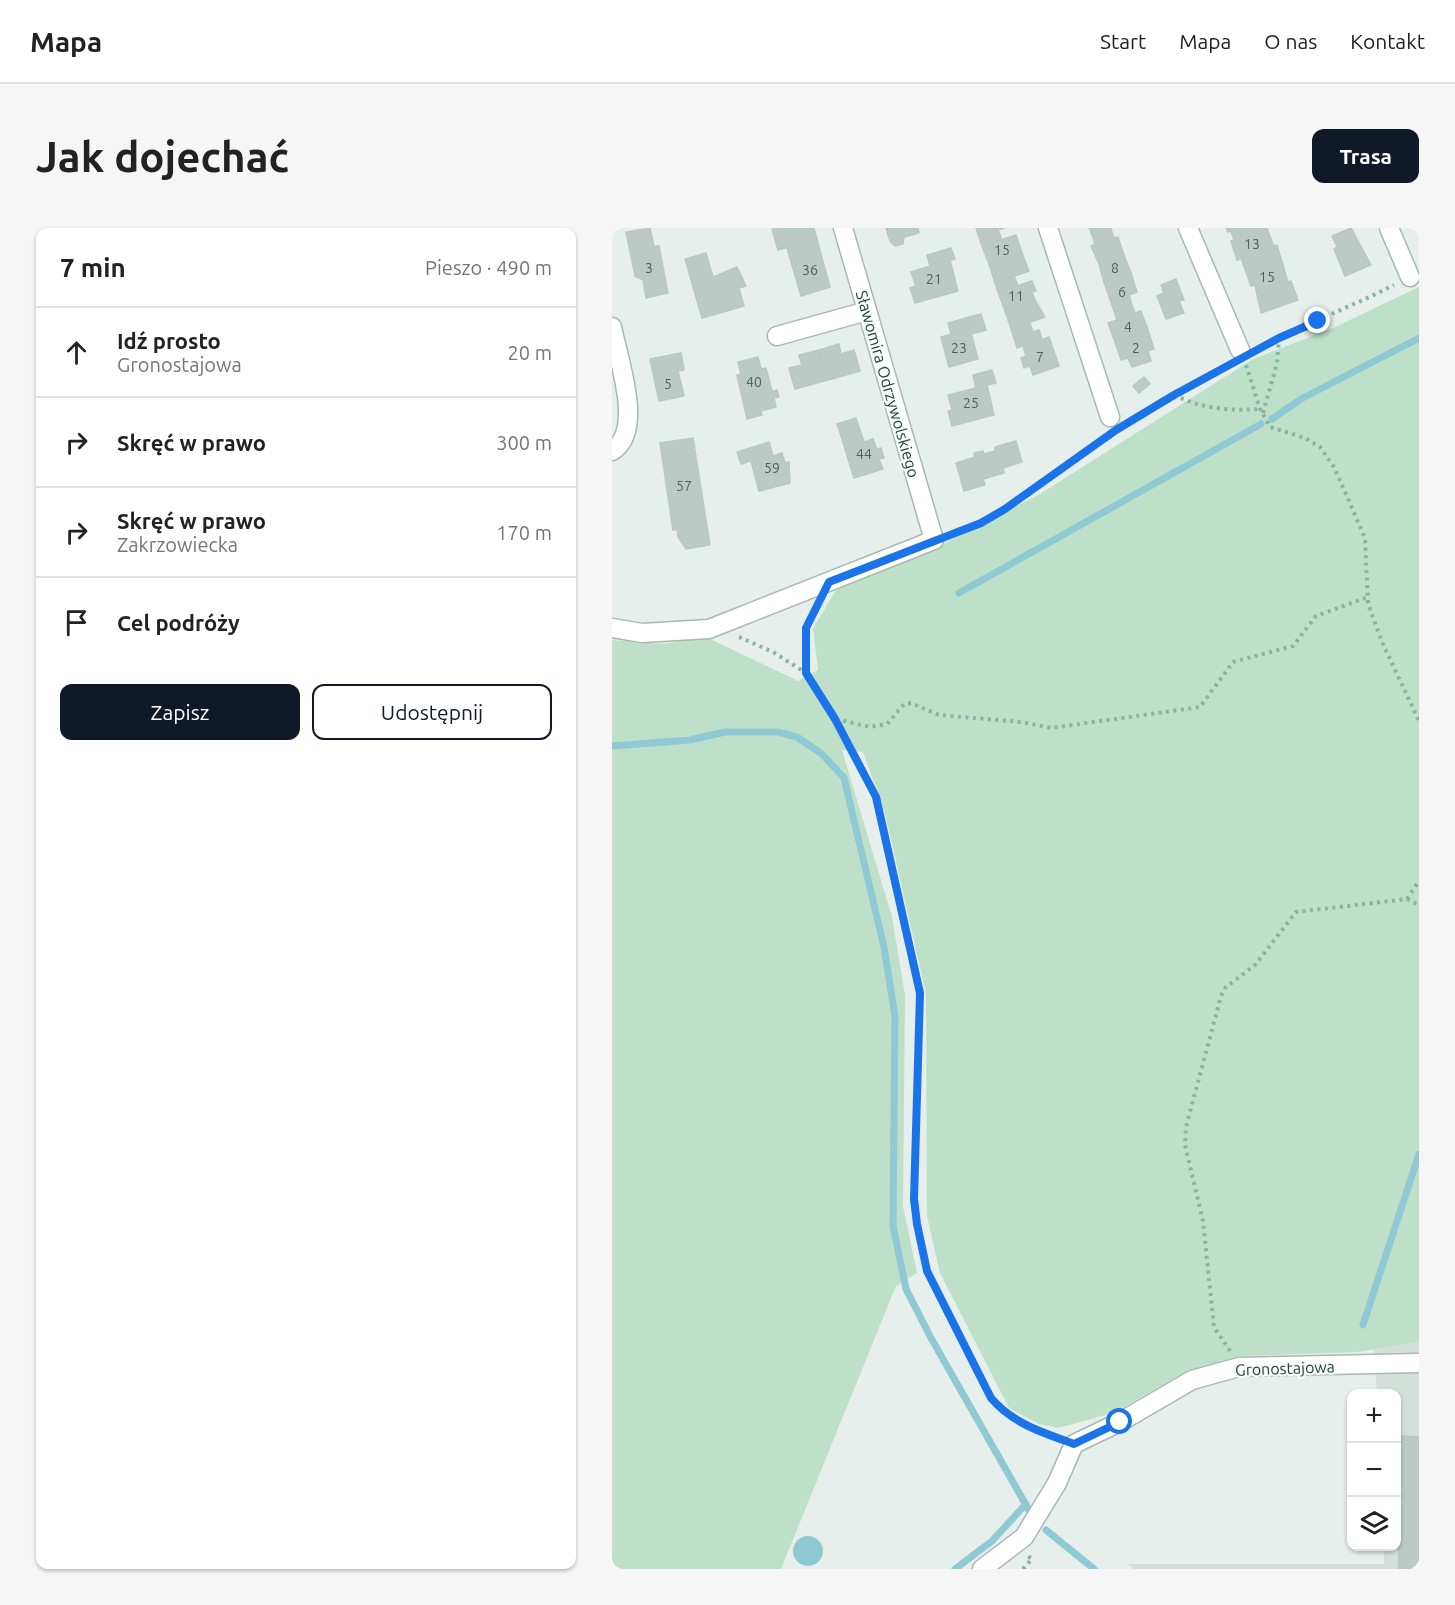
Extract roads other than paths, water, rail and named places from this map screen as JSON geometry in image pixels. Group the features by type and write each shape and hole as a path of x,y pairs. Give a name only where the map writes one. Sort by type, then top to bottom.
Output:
{"street":[{"name":"Sławomira Odrzywolskiego","path":"612,628 642,633 709,628 934,540 843,228"},
{"path":"1048,228 1117,424"},
{"path":"1188,228 1243,357"},
{"path":"1389,228 1410,277"},
{"path":"777,336 867,310"},
{"path":"612,327 630,420 625,439 612,451"},
{"name":"Gronostajowa","path":"982,1569 1024,1537 1057,1483 1074,1444 1120,1422 1192,1380 1239,1367 1419,1363"}],"water":[{"path":"808,1536 814,1537 822,1545 822,1557 814,1565 808,1566 802,1565 794,1557 793,1551 794,1545 802,1537"}],"waterway":[{"path":"1272,419 1301,399 1419,338"},
{"path":"959,593 1261,424"},
{"path":"612,746 690,740 725,732 778,732 797,737 822,754 844,778 884,947 895,1016 893,1226 906,1289 931,1338 1030,1512"},
{"path":"1363,1325 1419,1154"},
{"path":"955,1569 992,1541 1026,1504"},
{"path":"1046,1530 1094,1569"}]}
